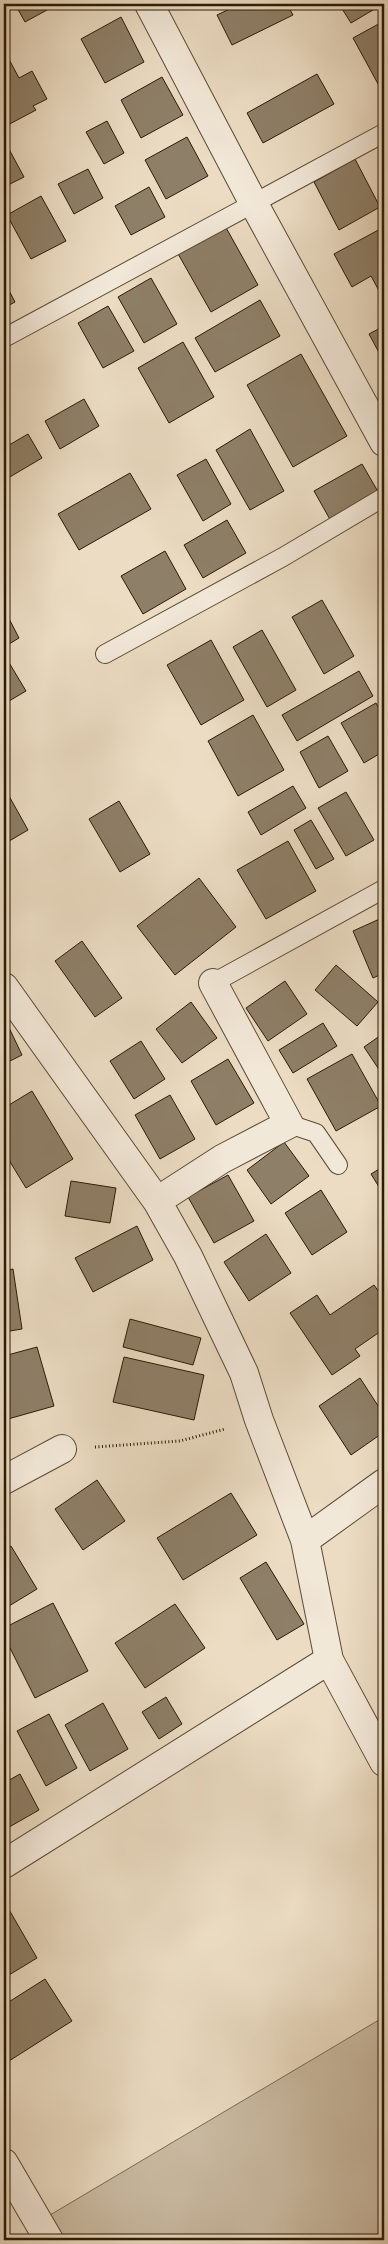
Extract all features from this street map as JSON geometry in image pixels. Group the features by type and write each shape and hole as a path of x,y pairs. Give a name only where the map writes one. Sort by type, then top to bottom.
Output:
{"street":[{"path":"149,4 254,204 384,442"},
{"path":"157,1201 222,1159 289,1124 213,983"},
{"path":"4,987 157,1201 188,1256 244,1373 259,1420 306,1540 329,1660 384,1762"},
{"path":"4,1480 62,1449"},
{"path":"306,1540 384,1483"},
{"path":"4,1864 329,1660"},
{"path":"4,2163 49,2240"}],"lane":[{"path":"4,338 384,132"},
{"path":"105,654 283,557 384,497"},
{"path":"213,983 384,889"},
{"path":"289,1124 316,1133 338,1165"}],"path":[{"path":"62,1449 180,1441 259,1420"}],"shaded area":[{"path":"384,2017 384,2240 65,2240 50,2215"}],"building":[{"path":"15,4 58,4 25,22"},
{"path":"240,4 287,4 293,15 232,45 217,15"},
{"path":"339,4 383,4 351,23"},
{"path":"121,17 144,62 105,83 81,39"},
{"path":"384,21 384,92 383,93 353,38"},
{"path":"4,50 19,78 32,71 47,99 33,106 36,110 4,127"},
{"path":"317,74 334,104 263,143 247,113"},
{"path":"162,77 183,115 141,138 121,100"},
{"path":"107,121 124,153 104,164 86,132"},
{"path":"187,137 208,176 166,199 145,160"},
{"path":"4,140 24,177 4,187"},
{"path":"355,159 380,207 339,230 314,182"},
{"path":"88,169 103,198 74,214 58,184"},
{"path":"149,187 165,217 131,235 115,206"},
{"path":"41,196 66,241 31,259 7,215"},
{"path":"224,224 258,285 211,312 177,252"},
{"path":"384,227 384,300 371,276 352,287 334,254"},
{"path":"151,278 177,324 144,343 118,297"},
{"path":"4,281 15,302 4,308"},
{"path":"260,300 280,336 215,372 195,338"},
{"path":"108,306 134,351 103,368 78,323"},
{"path":"384,326 384,362 369,334"},
{"path":"183,342 214,397 169,423 138,368"},
{"path":"301,354 347,436 293,467 247,385"},
{"path":"84,399 99,426 60,449 45,421"},
{"path":"250,429 284,491 250,510 216,450"},
{"path":"28,434 42,458 8,478 4,469 4,448"},
{"path":"206,459 231,504 203,521 177,475"},
{"path":"362,464 380,495 332,523 314,491"},
{"path":"130,473 151,509 79,550 58,514"},
{"path":"227,520 246,553 203,578 184,545"},
{"path":"165,551 186,589 143,614 121,576"},
{"path":"322,600 354,656 324,674 292,617"},
{"path":"4,609 19,638 4,647"},
{"path":"262,630 296,690 267,707 233,647"},
{"path":"211,640 244,700 201,725 167,665"},
{"path":"4,657 26,691 4,704"},
{"path":"359,671 373,696 297,741 282,715"},
{"path":"376,703 384,718 384,751 364,763 341,723"},
{"path":"253,715 284,770 238,796 208,741"},
{"path":"328,736 348,771 319,788 300,752"},
{"path":"293,786 306,808 261,835 248,812"},
{"path":"4,787 28,830 4,844"},
{"path":"346,792 374,840 346,856 318,808"},
{"path":"119,801 150,854 120,872 89,819"},
{"path":"311,820 334,859 316,869 294,830"},
{"path":"288,841 316,891 266,919 237,870"},
{"path":"199,878 236,927 175,975 137,926"},
{"path":"384,917 384,973 373,978 353,931"},
{"path":"82,941 122,998 95,1017 55,961"},
{"path":"336,965 378,1002 357,1026 315,990"},
{"path":"285,981 307,1014 268,1041 246,1008"},
{"path":"191,1002 217,1038 182,1063 156,1029"},
{"path":"4,1017 22,1055 4,1064"},
{"path":"323,1023 337,1046 293,1073 279,1050"},
{"path":"384,1033 384,1077 364,1047"},
{"path":"141,1041 165,1079 134,1099 110,1061"},
{"path":"352,1054 381,1106 336,1131 307,1079"},
{"path":"228,1059 254,1103 216,1125 191,1081"},
{"path":"32,1091 73,1159 26,1188 4,1152 4,1108"},
{"path":"170,1095 195,1139 160,1159 135,1115"},
{"path":"284,1142 309,1176 271,1204 247,1170"},
{"path":"384,1166 384,1195 371,1174"},
{"path":"228,1175 254,1221 214,1243 188,1197"},
{"path":"71,1181 116,1188 110,1223 65,1216"},
{"path":"321,1190 347,1232 312,1255 285,1213"},
{"path":"137,1226 153,1260 93,1292 75,1258"},
{"path":"266,1234 291,1273 249,1301 224,1262"},
{"path":"13,1269 22,1329 4,1332 4,1271"},
{"path":"374,1285 384,1299 384,1329 355,1349 360,1356 332,1375 290,1313 317,1295 330,1315"},
{"path":"130,1319 201,1338 193,1365 123,1347"},
{"path":"37,1347 54,1406 8,1419 4,1403 4,1356"},
{"path":"124,1357 204,1375 194,1420 113,1402"},
{"path":"360,1378 384,1415 384,1432 351,1455 319,1406"},
{"path":"97,1480 125,1521 83,1550 55,1509"},
{"path":"231,1493 257,1535 183,1580 157,1538"},
{"path":"11,1546 37,1589 4,1609 4,1551"},
{"path":"266,1562 304,1624 277,1640 240,1578"},
{"path":"53,1603 88,1671 35,1698 4,1636 4,1628"},
{"path":"175,1604 205,1648 145,1688 115,1643"},
{"path":"166,1697 182,1724 159,1739 142,1712"},
{"path":"103,1703 128,1749 90,1771 65,1725"},
{"path":"49,1714 77,1768 46,1786 17,1731"},
{"path":"20,1774 39,1810 4,1830 4,1783"},
{"path":"4,1901 37,1958 4,1978"},
{"path":"45,1979 72,2021 9,2061 4,2053 4,2005"}]}
